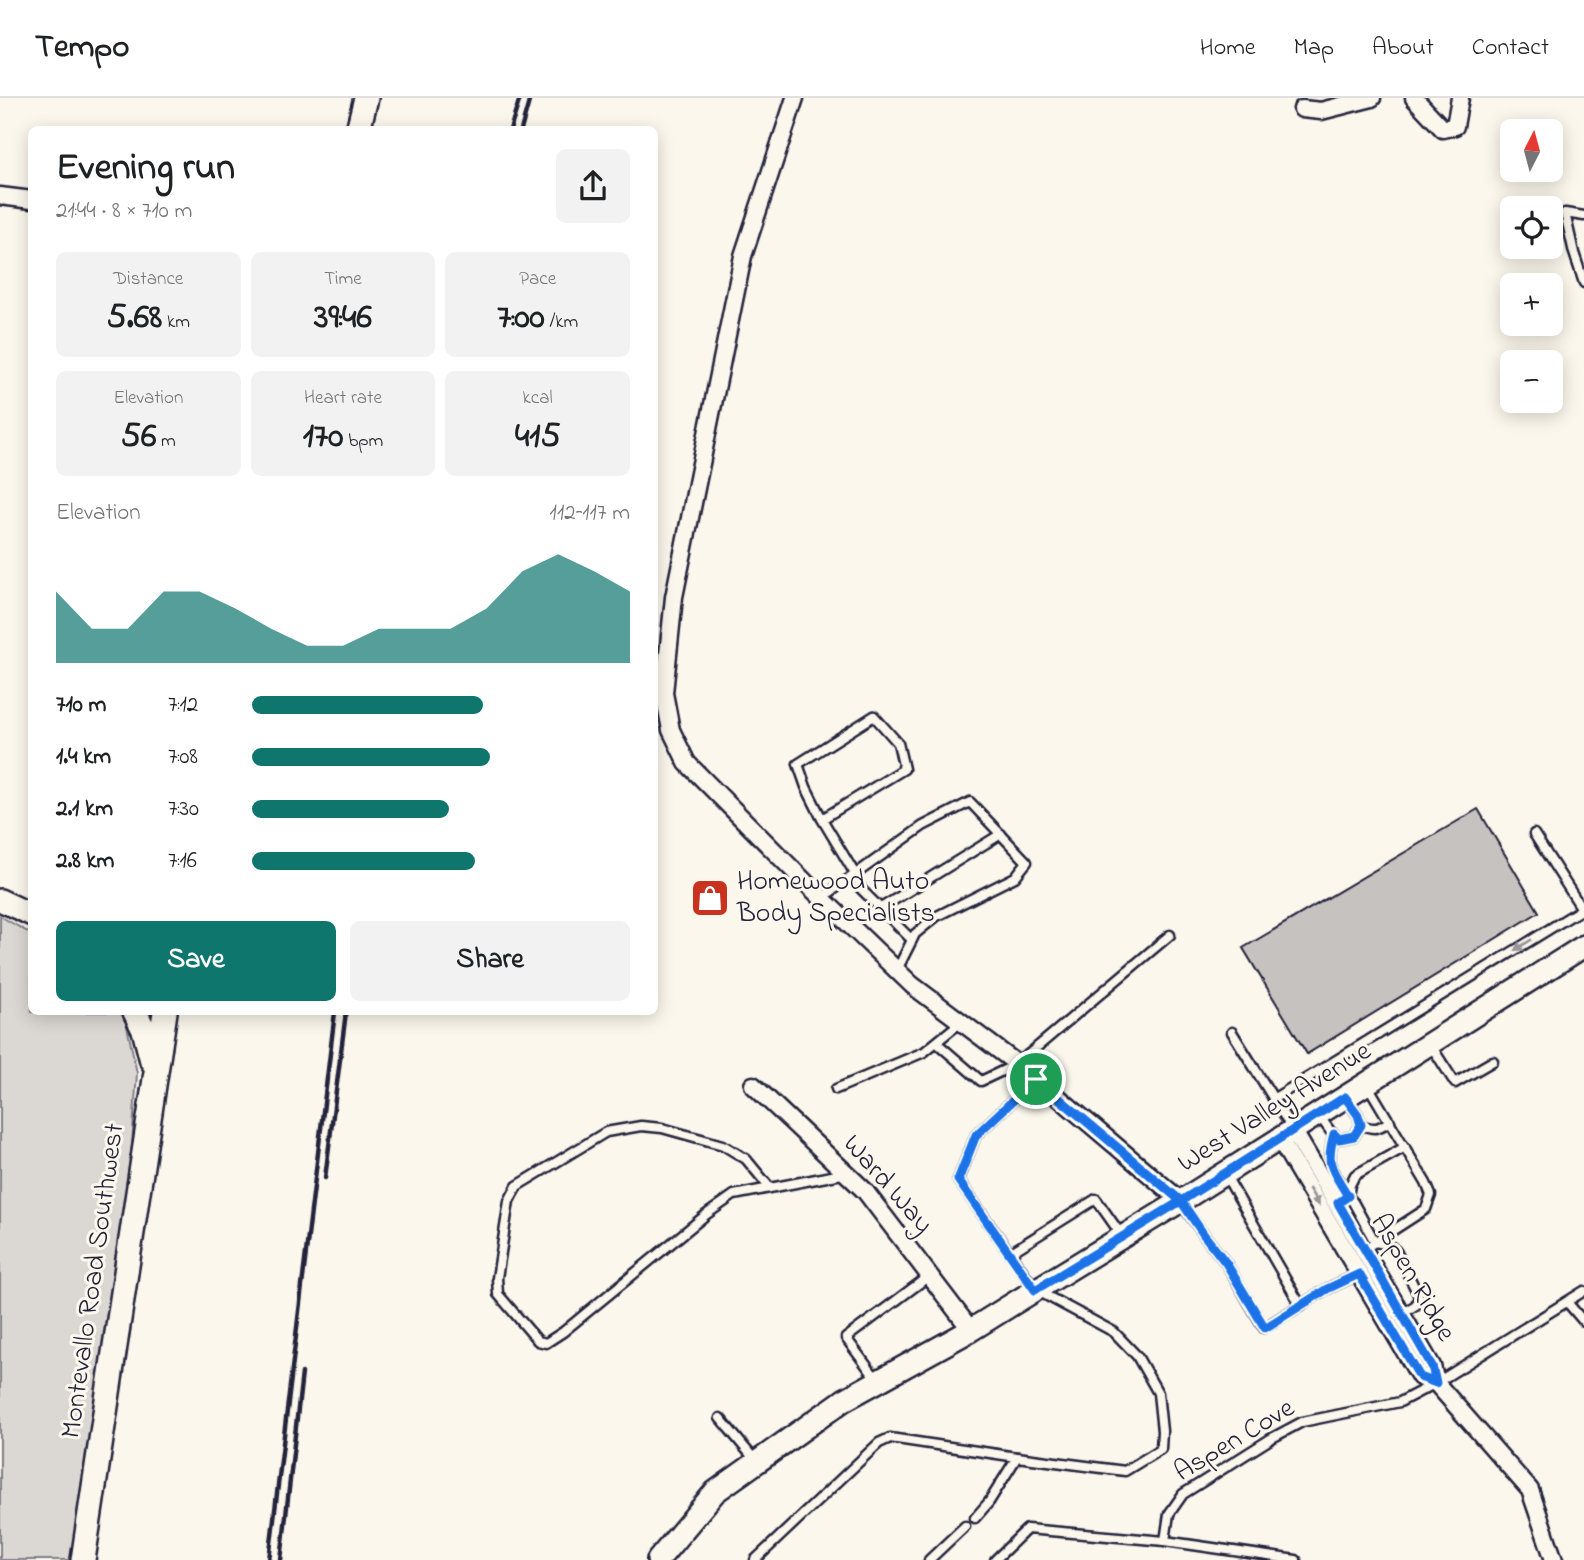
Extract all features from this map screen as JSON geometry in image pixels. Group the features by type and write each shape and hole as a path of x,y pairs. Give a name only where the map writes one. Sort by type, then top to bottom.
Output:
{"main road":[{"path":"359,126 366,98"},
{"path":"137,1015 145,1030 155,1074"},
{"name":"Montevallo Road Southwest","path":"83,1560 165,1015"}],"street":[{"path":"795,98 743,256 674,597 664,693 671,730 687,763 912,985 1036,1079 1181,1201"},
{"path":"1302,109 1321,111 1372,98"},
{"path":"1414,98 1443,129 1455,126 1460,98"},
{"path":"0,196 28,200"},
{"path":"0,900 28,913"},
{"name":"West Valley Avenue","path":"658,1560 715,1492 844,1400 971,1330 1123,1237 1584,946"},
{"name":"Ward Way","path":"753,1085 865,1191 971,1330"},
{"name":"Aspen Ridge","path":"1286,1134 1343,1200 1363,1249 1366,1270 1409,1342 1420,1377 1436,1383 1530,1490 1554,1560"},
{"name":"Aspen Ridge","path":"1286,1134 1363,1249"}],"lane":[{"path":"1584,216 1565,213 1584,283"},
{"path":"822,819 904,769 898,743 874,716 798,764 822,819 861,889 912,940"},
{"path":"822,898 923,826 970,802 1027,863 1015,877 937,916 915,934 897,970"},
{"path":"881,908 1001,834"},
{"path":"1273,1099 1583,911 1534,834"},
{"path":"937,1043 981,1081 1017,1064 1170,935"},
{"path":"836,1089 924,1052 961,1022"},
{"path":"1232,1032 1273,1099 1286,1134"},
{"path":"1430,1044 1455,1083 1493,1061"},
{"path":"755,1560 879,1444 890,1438 1125,1471 1161,1449 1158,1393 1137,1356 1114,1332 1035,1290 958,1180 976,1135 1036,1079"},
{"path":"1363,1249 1426,1209 1431,1195 1367,1083"},
{"path":"1318,1114 1339,1139 1354,1136 1361,1125 1358,1115 1345,1097"},
{"path":"1361,1125 1379,1128 1390,1121"},
{"path":"770,1188 746,1159 723,1145 662,1128 641,1126 606,1132 517,1186 509,1201 497,1278 498,1294 538,1341 546,1343 564,1332 706,1214 734,1195 770,1188 846,1173"},
{"path":"1334,1134 1329,1151 1330,1165 1343,1200"},
{"path":"1343,1200 1355,1175 1405,1147"},
{"path":"1225,1173 1301,1306"},
{"path":"1010,1253 1096,1199 1123,1237"},
{"path":"1181,1201 1226,1263 1265,1328 1327,1289 1366,1270"},
{"path":"1363,1249 1388,1245 1396,1251 1419,1296 1416,1305 1394,1318"},
{"path":"878,1381 846,1338 930,1275"},
{"name":"Aspen Cove","path":"1165,1541 1170,1514 1183,1494 1272,1438 1302,1422 1400,1402 1436,1383 1584,1291"},
{"path":"1567,1302 1584,1322"},
{"path":"720,1418 757,1462"},
{"path":"975,1518 989,1502 1017,1457"},
{"path":"929,1560 965,1526"},
{"path":"995,1560 1027,1529 1165,1541 1296,1560"}],"shaded area":[{"path":"0,916 28,932 28,1015 125,1015 137,1073 132,1145 109,1323 71,1560 0,1560"}],"building":[{"path":"1478,809 1539,912 1307,1054 1243,948"}],"railway":[{"path":"511,126 520,98"},
{"path":"522,126 530,98"},
{"path":"269,1560 335,1015"},
{"path":"325,1178 346,1015"},
{"path":"281,1560 302,1373"}],"place":[{"name":"Homewood Auto Body Specialists","path":"710,898"}],"route":[{"path":"1036,1079 976,1135 958,1180 1035,1290 1181,1201 1226,1263 1265,1328 1327,1289 1359,1274 1420,1377 1436,1383 1432,1366 1338,1203 1348,1196 1330,1165 1329,1151 1334,1134 1339,1139 1354,1136 1361,1125 1358,1115 1345,1097 1181,1201 1036,1079"}]}
